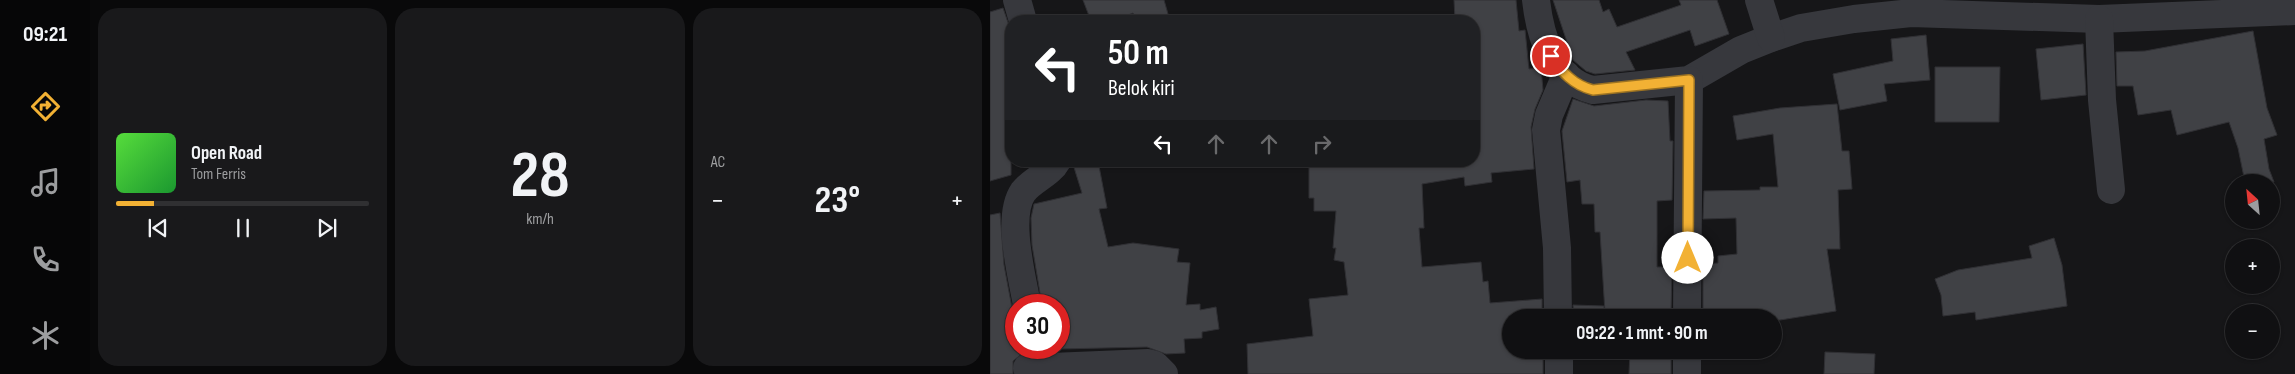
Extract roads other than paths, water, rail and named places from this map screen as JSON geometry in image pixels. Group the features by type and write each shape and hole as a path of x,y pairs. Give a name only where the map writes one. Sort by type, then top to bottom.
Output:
{"street":[{"path":"1017,0 1021,15"},
{"path":"1536,0 1543,37 1551,56 1566,75 1580,87 1593,90 1689,80 1741,50 1771,38 1810,26 1854,19 1911,13 2099,19 2180,8 2295,11"},
{"path":"1759,0 1771,38"},
{"path":"2099,19 2102,100 2110,190"},
{"path":"1558,309 1556,248 1546,130 1549,115 1566,75"},
{"path":"1687,309 1689,80"},
{"path":"1024,294 1015,226 1016,204 1024,190 1050,167"},
{"path":"1558,359 1559,374"},
{"path":"1687,359 1687,374"},
{"path":"1025,363 1148,363 1155,365 1164,374"}]}
